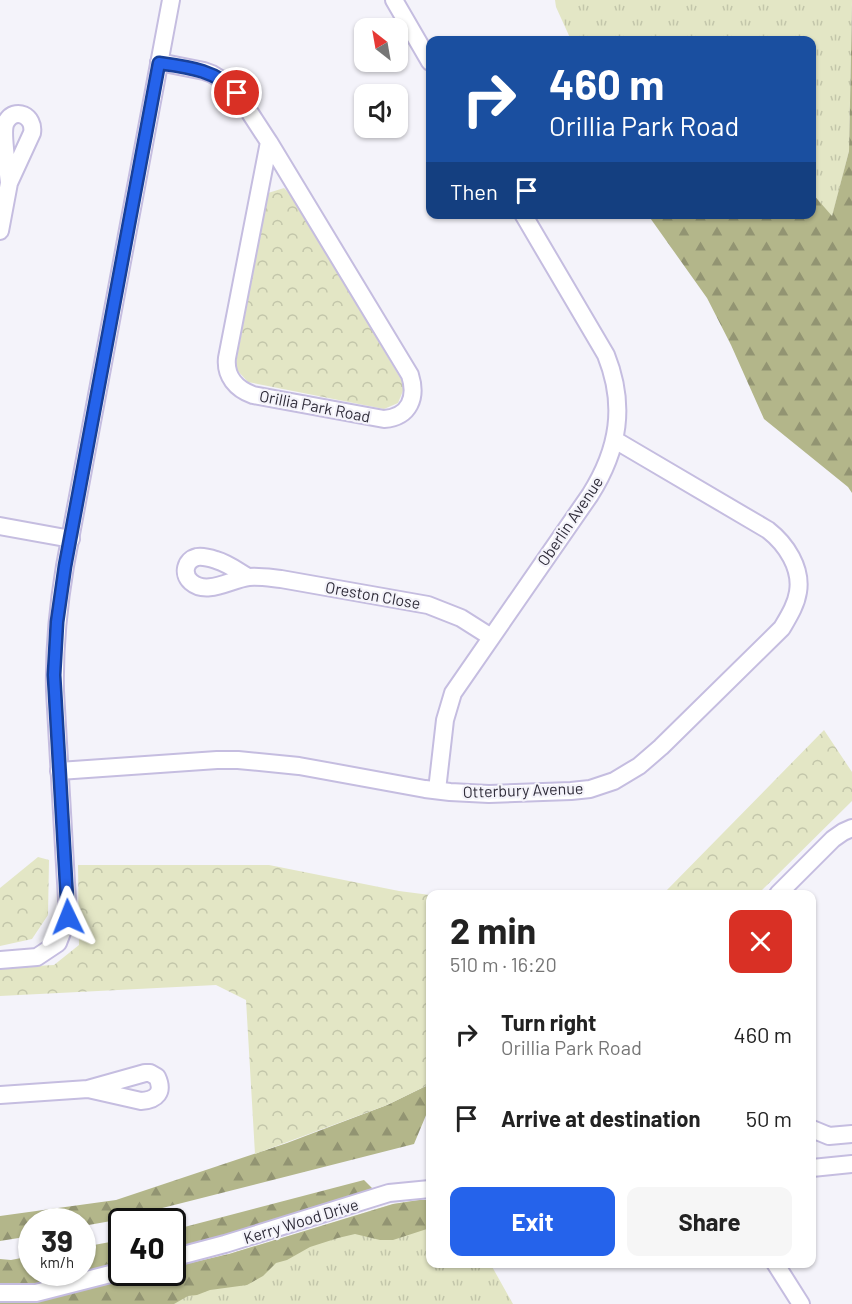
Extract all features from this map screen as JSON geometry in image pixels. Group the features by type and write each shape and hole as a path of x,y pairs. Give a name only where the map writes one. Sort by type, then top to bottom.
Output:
{"street":[{"path":"0,960 37,957 58,943 68,917 55,691 60,594 171,0"},
{"path":"394,0 426,55"},
{"name":"Orillia Park Road","path":"159,63 204,71 227,82 243,101 269,142 410,375 413,384 411,403 405,411 392,419 253,394 240,389 229,374 227,358 269,142"},
{"path":"0,231 9,183"},
{"name":"Oberlin Avenue","path":"437,790 444,720 456,687 595,488 608,462 615,440 618,415 611,367 526,219"},
{"name":"Otterbury Avenue","path":"59,771 217,760 259,761 437,790 489,794 571,791 590,789 614,782 639,766 661,747 782,628 798,595 799,585 789,553 777,537 706,492 615,440"},
{"path":"0,526 71,539"},
{"name":"Oreston Close","path":"248,577 281,579 415,602 461,618 491,637"},
{"path":"782,890 833,839 852,828"},
{"path":"0,1095 88,1089"},
{"path":"816,1131 829,1136 852,1134"},
{"path":"816,1168 852,1164"},
{"name":"Kerry Wood Drive","path":"186,1254 389,1193 426,1189"},
{"path":"778,1268 801,1304"},
{"path":"0,1293 36,1293 108,1275"}],"green space":[{"path":"555,0 852,0 849,151 832,217 816,198 816,36 569,36"},
{"path":"852,4 852,493 848,487 764,419 707,298 651,219 816,219 816,198 832,216 849,151"},
{"path":"284,188 293,197 405,386 398,403 384,409 248,382 235,368 268,193"},
{"path":"824,730 852,772 852,801 762,890 667,890"},
{"path":"38,857 49,860 48,915 32,939 0,946 0,888"},
{"path":"78,865 269,865 426,894 426,1086 387,1105 255,1154 246,1000 216,985 0,996 0,968 54,965 79,945"},
{"path":"426,1086 426,1115 414,1144 162,1208 108,1208 108,1222 96,1224 96,1208 58,1208 116,1200 287,1143 387,1105"},
{"path":"364,1180 374,1190 186,1254 186,1227"},
{"path":"426,1200 426,1268 493,1268 513,1304 0,1304 0,1301 38,1301 108,1284 108,1286 186,1286 186,1264 229,1254 393,1204"},
{"path":"426,1200 426,1229 393,1240 380,1240 355,1234 338,1238 310,1247 287,1260 276,1263 263,1276 247,1285 210,1290 188,1296 174,1304 0,1304 0,1302 38,1301 108,1284 108,1286 186,1286 186,1264 229,1254 393,1204"},
{"path":"18,1214 18,1238 0,1241 0,1216"},
{"path":"108,1242 108,1273 96,1276 96,1245"},
{"path":"0,1259 18,1259 18,1286 38,1286 0,1293"}],"route":[{"path":"68,917 55,691 57,622 65,566 159,63 204,71 227,82 237,93"}]}
